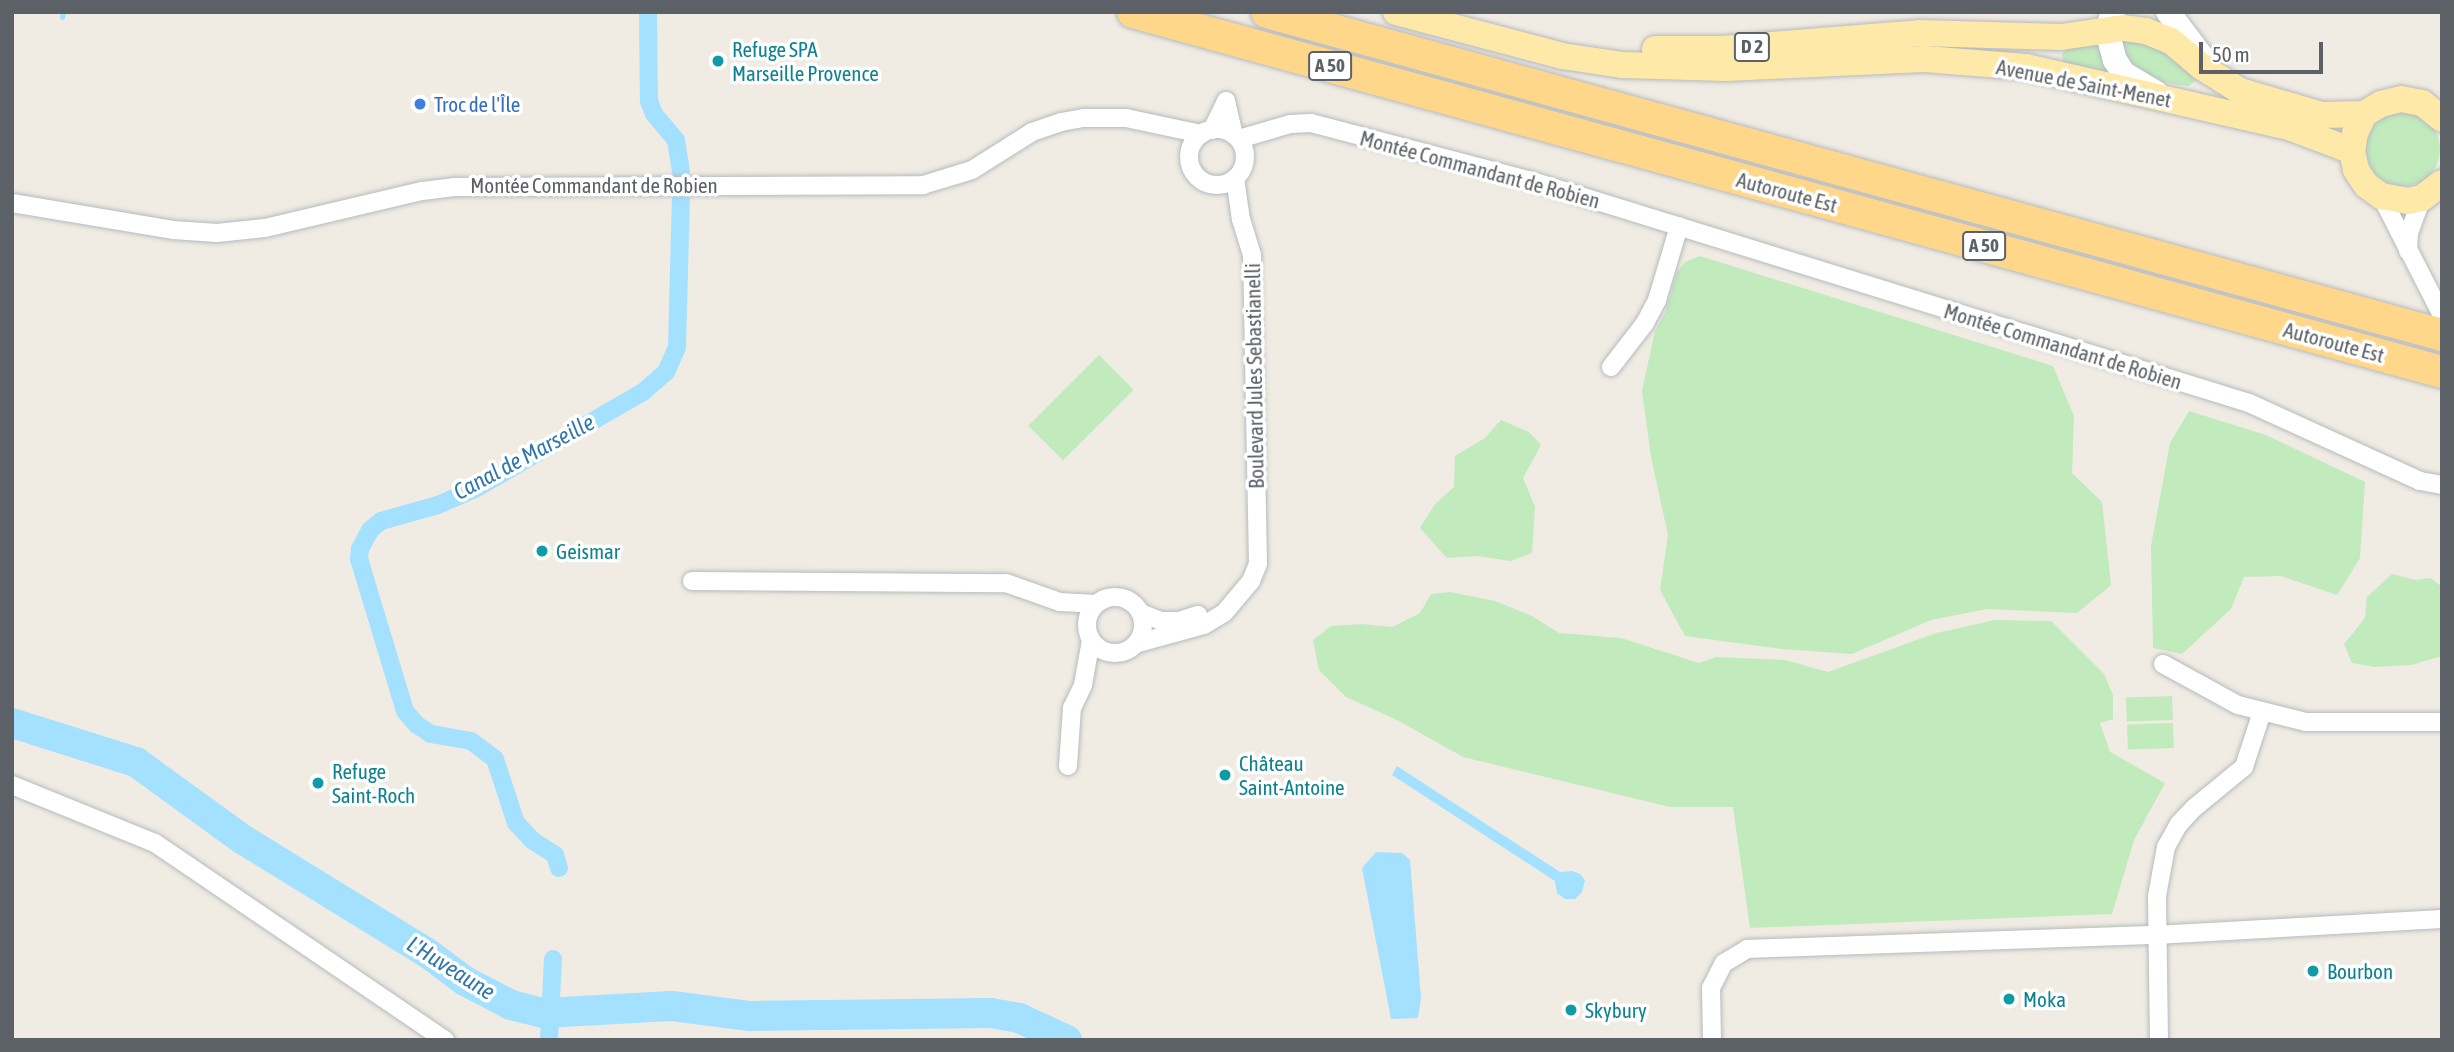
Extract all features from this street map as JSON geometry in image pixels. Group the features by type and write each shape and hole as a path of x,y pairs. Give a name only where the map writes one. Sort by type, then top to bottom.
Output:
{"highway":[{"name":"Autoroute Est","path":"1133,12 2442,372"},
{"name":"Autoroute Est","path":"1267,12 2442,335"}],"main road":[{"name":"Avenue de Saint-Menet","path":"1396,12 1562,56 1622,65 1738,67 1925,59 2026,67 2292,128 2352,151"},
{"name":"Avenue de Saint-Menet","path":"1447,12 1544,37 1649,49 1722,49 1919,33 2061,37 2107,18"},
{"path":"2168,12 2225,83"},
{"path":"2107,18 2115,60 2123,74 2147,90 2172,100"},
{"name":"D 2","path":"2107,18 2124,28 2146,31 2171,41 2240,92 2322,115 2364,114"},
{"path":"2432,190 2394,201 2381,196 2366,186 2356,170 2352,151 2355,133 2364,114 2381,104 2401,100 2421,103 2442,120"}],"street":[{"path":"1235,178 1218,185 1202,181 1189,161 1227,94 1239,143"},
{"name":"Montée Commandant de Robien","path":"12,203 173,230 217,233 265,228 422,191 454,187 923,185 972,170 1032,132 1061,122 1105,116 1239,143 1279,128 1311,123 1529,180 2249,403 2420,481 2441,485"},
{"name":"Montée Commandant de Robien","path":"1235,178 1241,172 1239,143"},
{"name":"Boulevard Jules Sebastianelli","path":"1138,643 1204,625 1224,612 1251,581 1260,552 1257,533 1252,255 1241,220 1235,178"},
{"name":"Boulevard Jules Sebastianelli","path":"1218,185 1241,220"},
{"path":"2408,251 2409,233 2432,190"},
{"path":"2381,196 2442,315"},
{"path":"1611,367 1645,323 1657,300 1679,226"},
{"name":"Boulevard Jules Sebastianelli","path":"1141,613 1161,621 1180,621 1200,615 1218,604 1241,577 1257,533"},
{"path":"692,581 1006,583 1060,602 1096,604"},
{"path":"1060,602 1089,634 1101,650 1115,654 1124,653 1138,643 1143,629 1141,613 1136,606 1121,597 1104,599 1096,604 1088,615 1089,634 1083,685 1072,708 1069,766"},
{"path":"1083,685 1115,654"},
{"path":"2163,664 2238,705 2306,722 2442,722"},
{"path":"2159,1040 2157,896 2166,847 2179,824 2193,808 2244,767 2262,712"},
{"path":"12,785 155,844 445,1040"},
{"path":"1712,1040 1711,988 1724,963 1747,948 2156,935 2442,919"}],"green space":[{"path":"2118,36 2157,43 2196,78 2195,81 2189,86 2177,85 2153,79 2129,65"},
{"path":"2099,40 2112,74 2063,63 2062,54 2068,47"},
{"path":"2396,112 2410,112 2424,118 2434,128 2440,149 2434,170 2424,180 2410,186 2396,186 2382,180 2372,170 2366,156 2366,142 2372,128 2382,118"},
{"path":"1700,256 2053,366 2074,416 2072,473 2102,502 2111,585 2077,613 1987,609 1931,620 1852,654 1781,649 1685,636 1660,590 1668,535 1651,457 1642,391 1655,331 1665,313 1677,272 1685,262"},
{"path":"1099,355 1134,390 1063,460 1028,426"},
{"path":"2189,411 2266,435 2365,482 2360,558 2337,595 2281,576 2244,577 2231,609 2182,654 2153,648 2151,546 2170,443"},
{"path":"1501,420 1529,432 1541,445 1523,478 1535,507 1532,553 1511,561 1476,556 1447,558 1420,528 1435,504 1454,487 1455,456 1485,438"},
{"path":"2392,574 2415,580 2431,578 2442,587 2442,656 2411,665 2375,667 2352,663 2344,644 2365,618 2367,597"},
{"path":"1450,592 1495,601 1532,616 1559,633 1621,638 1699,663 1716,657 1785,660 1828,672 1936,633 1995,620 2051,621 2104,674 2113,695 2113,719 2100,723 2110,752 2165,783 2134,840 2112,914 1750,928 1733,807 1670,807 1463,757 1397,720 1346,697 1319,670 1313,640 1331,626 1362,624 1392,627 1420,613 1431,594"},
{"path":"2172,696 2173,720 2127,722 2126,698"},
{"path":"2173,723 2174,748 2128,750 2127,725"}],"water":[{"path":"1397,766 1560,872 1572,871 1580,874 1585,880 1582,892 1575,899 1565,899 1557,893 1555,881 1392,775"},
{"path":"1376,852 1402,853 1410,860 1421,998 1418,1018 1391,1019 1362,868"}],"waterway":[{"path":"62,17 63,12"},
{"name":"Canal de Marseille","path":"648,12 649,101 654,114 676,140 681,172"},
{"name":"Canal de Marseille","path":"559,868 555,855 532,840 516,823 495,759 471,741 431,734 417,725 405,711 359,559 360,549 370,530 381,521 438,505 475,489 643,392 666,372 677,347 681,196"},
{"name":"L'Huveaune","path":"12,723 136,762 242,839 426,952 465,981 511,1005 543,1013 672,1006 750,1016 991,1013 1019,1018 1067,1040"},
{"name":"Canal de Marseille","path":"549,1040 553,959"}],"place":[{"name":"Refuge SPA Marseille Provence","path":"718,61"},
{"name":"Troc de l'Île","path":"420,104"},
{"name":"Geismar","path":"542,551"},
{"name":"Château Saint-Antoine","path":"1225,775"},
{"name":"Refuge Saint-Roch","path":"318,783"},
{"name":"Bourbon","path":"2313,971"},
{"name":"Moka","path":"2009,999"},
{"name":"Skybury","path":"1571,1010"}]}
